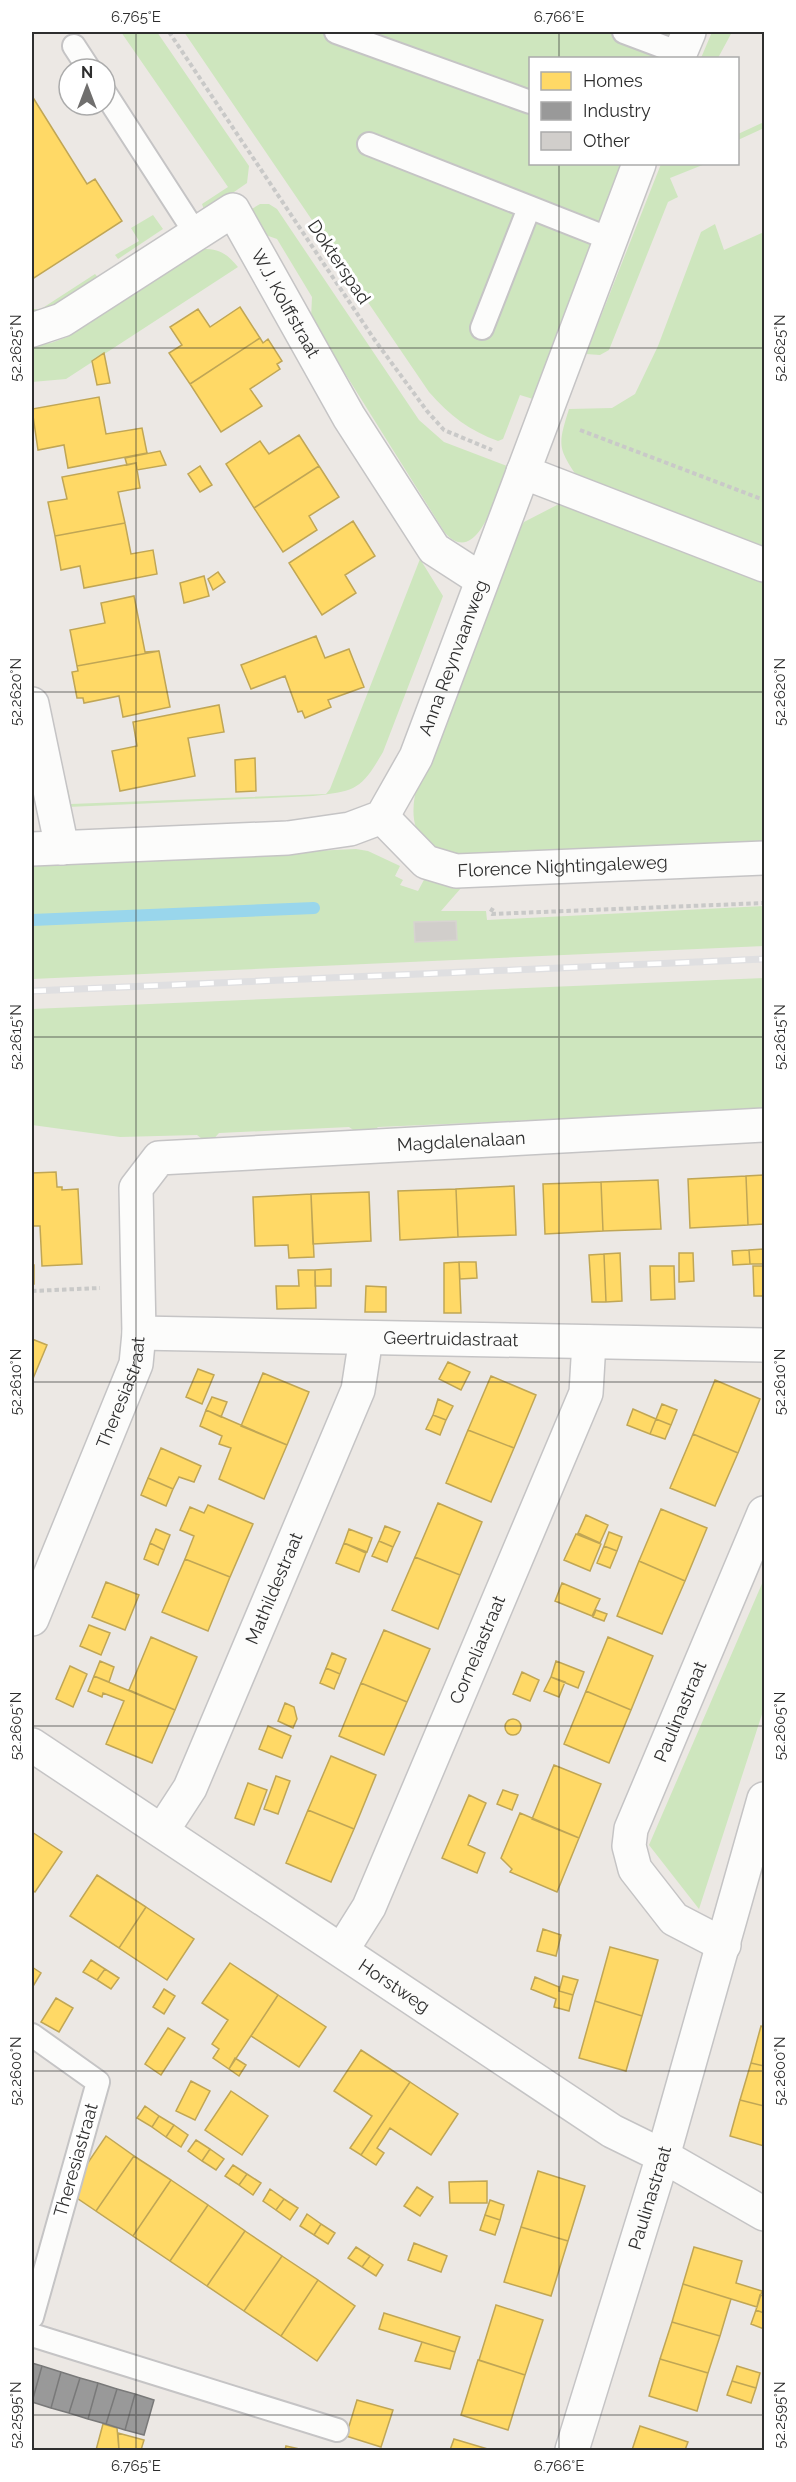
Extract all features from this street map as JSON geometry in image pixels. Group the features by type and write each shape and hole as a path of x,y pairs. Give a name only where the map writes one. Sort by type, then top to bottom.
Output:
{"street":[{"name":"Anna Reynvaanweg","path":"382,817 416,757 639,165"},
{"name":"W.J. Kolffstraat","path":"32,330 62,320 233,210 349,417 434,549 482,580"},
{"path":"525,467 765,565"},
{"path":"32,704 47,849 288,838 351,829 382,817"},
{"name":"Florence Nightingaleweg","path":"382,817 426,862 456,871 765,858"},
{"name":"Magdalenalaan","path":"159,1158 765,1125"},
{"name":"Theresiastraat","path":"32,1619 136,1364 139,1333 136,1188 159,1158"},
{"name":"Geertruidastraat","path":"139,1333 765,1346"},
{"name":"Mathildestraat","path":"162,1831 190,1788 358,1390 366,1338"},
{"name":"Corneliastraat","path":"342,1950 369,1907 586,1393 589,1342"},
{"name":"Paulinastraat","path":"724,1945 674,1919 635,1869 629,1846 631,1829 765,1513"},
{"name":"Horstweg","path":"32,1745 612,2131 663,2156 765,2214"},
{"name":"Paulinastraat","path":"572,2451 663,2156 765,1799"}],"lane":[{"path":"336,32 529,101"},
{"path":"624,32 682,48"},
{"path":"74,46 81,57"},
{"path":"117,112 196,234"},
{"path":"369,144 610,239"},
{"path":"482,328 529,208"},
{"name":"Theresiastraat","path":"32,2035 98,2082 32,2317"},
{"path":"32,2335 337,2430"}],"path":[{"name":"Dokterspad","path":"169,32 374,339 427,411 444,430 525,467"},
{"path":"544,416 765,500"},
{"path":"510,869 510,884 497,900 490,913 492,914 765,903"},
{"path":"32,1291 138,1288"}],"green space":[{"path":"121,32 157,32 249,166 247,183 205,212 202,204 228,187"},
{"path":"184,32 672,32 662,57 529,57 529,165 623,165 533,399 520,395 503,439 498,441 469,427 444,408 429,392"},
{"path":"712,32 732,32 719,57 701,57"},
{"path":"764,122 764,128 739,140 739,134"},
{"path":"661,165 702,165 670,178 678,197 668,202 609,350 600,355 586,354"},
{"path":"260,204 269,204 277,209 419,420 444,442 507,466 485,522 477,534 468,541 457,542 445,533 311,319 312,297 277,239 257,232 245,213"},
{"path":"153,215 163,229 118,259 115,255 139,241 131,228"},
{"path":"715,224 724,250 764,232 764,552 580,481 567,461 562,447 561,440 569,409 612,408 635,394 658,346 701,232"},
{"path":"202,249 222,253 238,267 66,379 32,382 32,345 51,343 67,337"},
{"path":"95,274 101,281 54,310 32,317 32,309 41,309"},
{"path":"557,505 571,506 764,578 764,845 462,859 433,849 418,832 413,808 419,778 515,536 524,522"},
{"path":"420,559 443,596 383,752 363,781 348,790 326,794 330,789"},
{"path":"65,789 68,789 71,804 326,794 68,807"},
{"path":"356,849 368,851 400,866 395,876 403,880 400,885 418,891 426,876 468,880 441,911 486,911 487,920 764,906 764,946 32,979 32,864"},
{"path":"764,978 764,1110 378,1127 365,1138 349,1127 219,1133 209,1144 197,1135 120,1137 32,1125 32,1009"},
{"path":"764,1579 764,1708 699,1909 649,1845"}],"building: Homes":[{"path":"32,96 87,184 95,179 122,221 34,278 32,274"},
{"path":"240,307 260,338 190,384 169,353 182,345 170,327 198,309 210,327"},
{"path":"260,338 263,343 268,339 282,361 277,364 280,369 250,389 262,406 221,432 190,384"},
{"path":"104,353 110,383 97,385 92,361"},
{"path":"99,397 106,434 142,428 147,453 68,468 64,445 38,450 32,409"},
{"path":"299,435 319,466 254,508 226,464 260,441 269,454"},
{"path":"160,451 166,465 137,470 136,463 127,465 125,458"},
{"path":"136,463 140,488 118,492 125,523 55,536 48,502 67,499 62,477"},
{"path":"200,466 212,485 200,492 188,474"},
{"path":"319,466 339,497 309,516 317,530 283,552 254,508"},
{"path":"353,521 375,556 345,575 356,593 322,615 289,563"},
{"path":"125,523 131,554 153,550 157,574 84,588 80,566 61,570 55,536"},
{"path":"218,572 225,582 213,590 208,579"},
{"path":"204,576 209,596 184,603 180,583"},
{"path":"134,596 145,652 159,651 77,666 70,630 105,623 101,603"},
{"path":"316,636 325,658 349,649 364,687 328,700 331,707 305,718 302,711 298,712 285,676 251,689 241,665"},
{"path":"159,651 170,707 123,717 119,696 84,703 83,698 77,698 72,672 78,671 77,666"},
{"path":"219,705 224,732 188,738 195,776 120,791 112,751 137,746 133,722"},
{"path":"255,758 256,791 236,792 235,760"},
{"path":"56,1172 57,1187 62,1187 62,1190 78,1189 82,1264 42,1266 40,1226 32,1226 32,1173"},
{"path":"764,1175 764,1224 748,1225 746,1176"},
{"path":"746,1176 748,1225 690,1228 688,1179"},
{"path":"658,1180 661,1229 603,1231 601,1182"},
{"path":"601,1182 603,1231 545,1234 543,1184"},
{"path":"514,1186 516,1235 458,1237 456,1189"},
{"path":"456,1189 458,1237 400,1240 398,1191"},
{"path":"369,1192 371,1241 313,1244 311,1194"},
{"path":"311,1194 314,1257 289,1258 288,1245 255,1246 253,1197"},
{"path":"764,1249 764,1264 750,1264 749,1250"},
{"path":"749,1250 750,1264 733,1265 732,1251"},
{"path":"620,1253 622,1301 606,1302 604,1254"},
{"path":"679,1253 693,1253 694,1281 679,1282"},
{"path":"604,1254 606,1302 592,1302 589,1255"},
{"path":"459,1262 461,1313 444,1313 444,1263"},
{"path":"459,1262 476,1262 477,1278 460,1279"},
{"path":"32,1265 34,1265 34,1284 32,1284"},
{"path":"650,1266 674,1266 675,1299 651,1300"},
{"path":"753,1266 764,1266 764,1296 754,1296"},
{"path":"331,1269 331,1286 315,1286 315,1270"},
{"path":"298,1270 315,1270 316,1308 277,1309 276,1286 299,1286"},
{"path":"366,1286 386,1287 386,1312 365,1312"},
{"path":"32,1339 47,1345 32,1381"},
{"path":"448,1362 470,1372 461,1390 439,1379"},
{"path":"198,1369 214,1375 202,1404 186,1397"},
{"path":"263,1373 309,1392 287,1445 241,1426"},
{"path":"491,1376 536,1395 514,1448 468,1430"},
{"path":"715,1380 760,1399 738,1453 693,1434"},
{"path":"212,1397 227,1402 221,1417 206,1410"},
{"path":"438,1399 453,1406 446,1420 433,1415"},
{"path":"662,1404 677,1410 671,1425 656,1419"},
{"path":"633,1409 656,1419 650,1434 627,1425"},
{"path":"206,1410 287,1445 264,1499 219,1479 231,1448 219,1444 222,1436 200,1426"},
{"path":"433,1415 446,1420 440,1435 426,1429"},
{"path":"656,1419 671,1425 665,1439 650,1434"},
{"path":"468,1430 514,1448 491,1502 446,1483"},
{"path":"693,1434 738,1453 715,1506 670,1488"},
{"path":"161,1448 201,1466 194,1482 179,1477 173,1489 148,1478"},
{"path":"148,1478 173,1489 166,1506 141,1495"},
{"path":"438,1503 482,1522 460,1575 415,1557"},
{"path":"208,1505 253,1524 230,1577 185,1559 194,1536 180,1530 190,1507 204,1513"},
{"path":"661,1509 707,1528 685,1581 639,1561"},
{"path":"586,1515 608,1525 600,1543 578,1533"},
{"path":"385,1526 400,1532 393,1547 379,1541"},
{"path":"156,1529 170,1535 164,1550 150,1543"},
{"path":"349,1529 372,1538 367,1552 344,1543"},
{"path":"609,1532 622,1537 617,1551 604,1546"},
{"path":"576,1534 601,1544 590,1571 564,1560"},
{"path":"379,1541 393,1547 387,1562 372,1556"},
{"path":"150,1543 164,1550 158,1565 144,1559"},
{"path":"344,1543 366,1553 359,1572 336,1563"},
{"path":"604,1546 617,1551 610,1568 597,1563"},
{"path":"415,1557 460,1575 438,1629 392,1610"},
{"path":"185,1559 230,1577 208,1631 162,1612"},
{"path":"639,1561 685,1581 662,1634 617,1616"},
{"path":"106,1582 139,1595 125,1630 92,1617"},
{"path":"562,1583 600,1599 592,1616 555,1601"},
{"path":"596,1610 607,1614 604,1621 593,1617"},
{"path":"89,1625 110,1633 101,1655 80,1646"},
{"path":"384,1630 430,1649 407,1702 361,1683"},
{"path":"151,1637 197,1657 175,1710 129,1690"},
{"path":"608,1637 653,1656 631,1710 586,1691"},
{"path":"332,1653 346,1659 340,1674 326,1668"},
{"path":"100,1661 114,1667 109,1682 94,1676"},
{"path":"556,1661 584,1672 578,1688 551,1677"},
{"path":"70,1666 87,1674 73,1707 56,1699"},
{"path":"326,1668 340,1674 334,1689 320,1683"},
{"path":"522,1672 539,1680 530,1701 513,1694"},
{"path":"94,1676 175,1710 152,1763 106,1744 124,1701 103,1693 102,1697 88,1691"},
{"path":"551,1677 565,1682 559,1697 544,1691"},
{"path":"361,1683 407,1702 384,1755 339,1736"},
{"path":"586,1691 631,1710 609,1763 564,1744"},
{"path":"285,1703 294,1707 297,1719 293,1728 278,1721"},
{"path":"513,1719 521,1727 513,1735 505,1727"},
{"path":"268,1726 291,1736 282,1758 259,1749"},
{"path":"331,1756 376,1775 354,1829 308,1810"},
{"path":"554,1765 601,1784 579,1838 532,1819"},
{"path":"276,1776 290,1781 278,1814 264,1809"},
{"path":"248,1783 267,1790 254,1825 235,1818"},
{"path":"503,1790 518,1795 512,1810 497,1804"},
{"path":"469,1795 486,1803 468,1845 485,1853 477,1873 442,1858"},
{"path":"308,1810 354,1829 331,1882 286,1863"},
{"path":"520,1813 579,1838 557,1892 510,1872 512,1869 501,1858"},
{"path":"32,1832 62,1852 35,1892 32,1890"},
{"path":"97,1875 146,1907 119,1948 70,1916"},
{"path":"146,1907 194,1939 167,1980 119,1948"},
{"path":"543,1929 561,1935 556,1956 537,1951"},
{"path":"610,1947 658,1960 642,2016 595,2001"},
{"path":"91,1960 105,1969 97,1980 83,1972"},
{"path":"230,1963 278,1995 229,2069 213,2058 219,2049 212,2044 228,2020 202,2003"},
{"path":"32,1967 41,1973 32,1988"},
{"path":"105,1969 119,1978 111,1989 97,1980"},
{"path":"563,1976 578,1980 573,1995 559,1991"},
{"path":"535,1977 559,1987 559,1991 573,1995 569,2011 554,2007 556,1999 531,1989"},
{"path":"164,1989 175,1996 164,2014 153,2007"},
{"path":"278,1995 326,2027 299,2067 251,2036"},
{"path":"56,1998 73,2008 59,2032 41,2022"},
{"path":"595,2001 642,2016 626,2071 579,2058"},
{"path":"761,2026 764,2027 764,2066 751,2063"},
{"path":"168,2028 185,2038 161,2075 145,2064"},
{"path":"361,2050 410,2082 361,2155 350,2148 372,2116 334,2091"},
{"path":"235,2058 246,2065 239,2076 229,2069"},
{"path":"751,2063 764,2066 764,2106 740,2100"},
{"path":"191,2081 210,2091 195,2120 176,2111"},
{"path":"410,2082 458,2114 431,2155 390,2128 377,2148 384,2153 376,2165 361,2155"},
{"path":"231,2091 268,2116 242,2155 205,2130"},
{"path":"740,2100 764,2106 764,2146 730,2136"},
{"path":"145,2106 159,2116 152,2127 137,2118"},
{"path":"159,2116 174,2125 166,2137 152,2127"},
{"path":"174,2125 188,2135 181,2147 166,2137"},
{"path":"106,2136 134,2156 96,2211 68,2192"},
{"path":"196,2140 210,2149 202,2161 188,2151"},
{"path":"210,2149 224,2159 216,2170 202,2161"},
{"path":"134,2156 171,2180 133,2236 96,2211"},
{"path":"233,2165 247,2174 239,2185 225,2176"},
{"path":"538,2171 585,2186 568,2241 521,2227"},
{"path":"247,2174 261,2183 253,2195 239,2185"},
{"path":"171,2180 208,2205 170,2261 133,2236"},
{"path":"487,2181 487,2203 450,2203 449,2182"},
{"path":"417,2187 433,2197 420,2216 404,2206"},
{"path":"270,2189 284,2199 276,2210 263,2201"},
{"path":"284,2199 298,2208 290,2220 276,2210"},
{"path":"490,2200 504,2205 500,2220 485,2215"},
{"path":"208,2205 245,2231 207,2286 170,2261"},
{"path":"307,2214 321,2224 314,2235 300,2226"},
{"path":"485,2215 500,2220 495,2235 480,2230"},
{"path":"321,2224 335,2233 328,2244 314,2235"},
{"path":"521,2227 568,2241 551,2296 504,2282"},
{"path":"245,2231 282,2256 244,2311 207,2286"},
{"path":"414,2243 447,2256 441,2272 408,2260"},
{"path":"356,2247 370,2256 362,2267 348,2258"},
{"path":"694,2247 742,2261 736,2283 762,2291 757,2307 683,2284"},
{"path":"282,2256 318,2280 281,2336 244,2311"},
{"path":"370,2256 383,2265 376,2276 362,2267"},
{"path":"318,2280 355,2306 317,2361 281,2336"},
{"path":"683,2284 731,2299 720,2336 672,2322"},
{"path":"760,2295 764,2296 764,2313 756,2310"},
{"path":"496,2305 543,2320 525,2375 479,2360"},
{"path":"756,2310 764,2313 764,2329 751,2324"},
{"path":"384,2313 460,2337 455,2352 379,2329"},
{"path":"672,2322 720,2336 708,2373 660,2359"},
{"path":"422,2342 455,2352 450,2369 415,2361"},
{"path":"660,2359 708,2373 697,2411 649,2396"},
{"path":"478,2360 525,2375 508,2430 461,2415"},
{"path":"737,2366 760,2373 756,2388 732,2381"},
{"path":"732,2381 756,2388 751,2403 727,2395"},
{"path":"357,2400 393,2410 381,2447 346,2436"},
{"path":"103,2424 117,2428 119,2450 96,2450"},
{"path":"640,2426 688,2442 685,2450 632,2450"},
{"path":"118,2433 144,2440 141,2450 119,2450"},
{"path":"454,2439 491,2450 450,2450"},
{"path":"286,2446 304,2450 285,2450"}],"building: Industry":[{"path":"32,2363 42,2366 32,2402"},
{"path":"42,2366 61,2372 51,2408 32,2402"},
{"path":"61,2372 80,2378 69,2413 51,2408"},
{"path":"80,2378 98,2383 88,2419 69,2413"},
{"path":"98,2383 117,2389 106,2424 88,2419"},
{"path":"117,2389 135,2394 125,2430 106,2424"},
{"path":"135,2394 154,2400 144,2435 125,2430"}],"building: Other":[{"path":"456,921 457,940 415,942 414,922"}],"waterway":[{"path":"32,920 314,908"}],"railway":[{"path":"32,991 764,959"}]}
